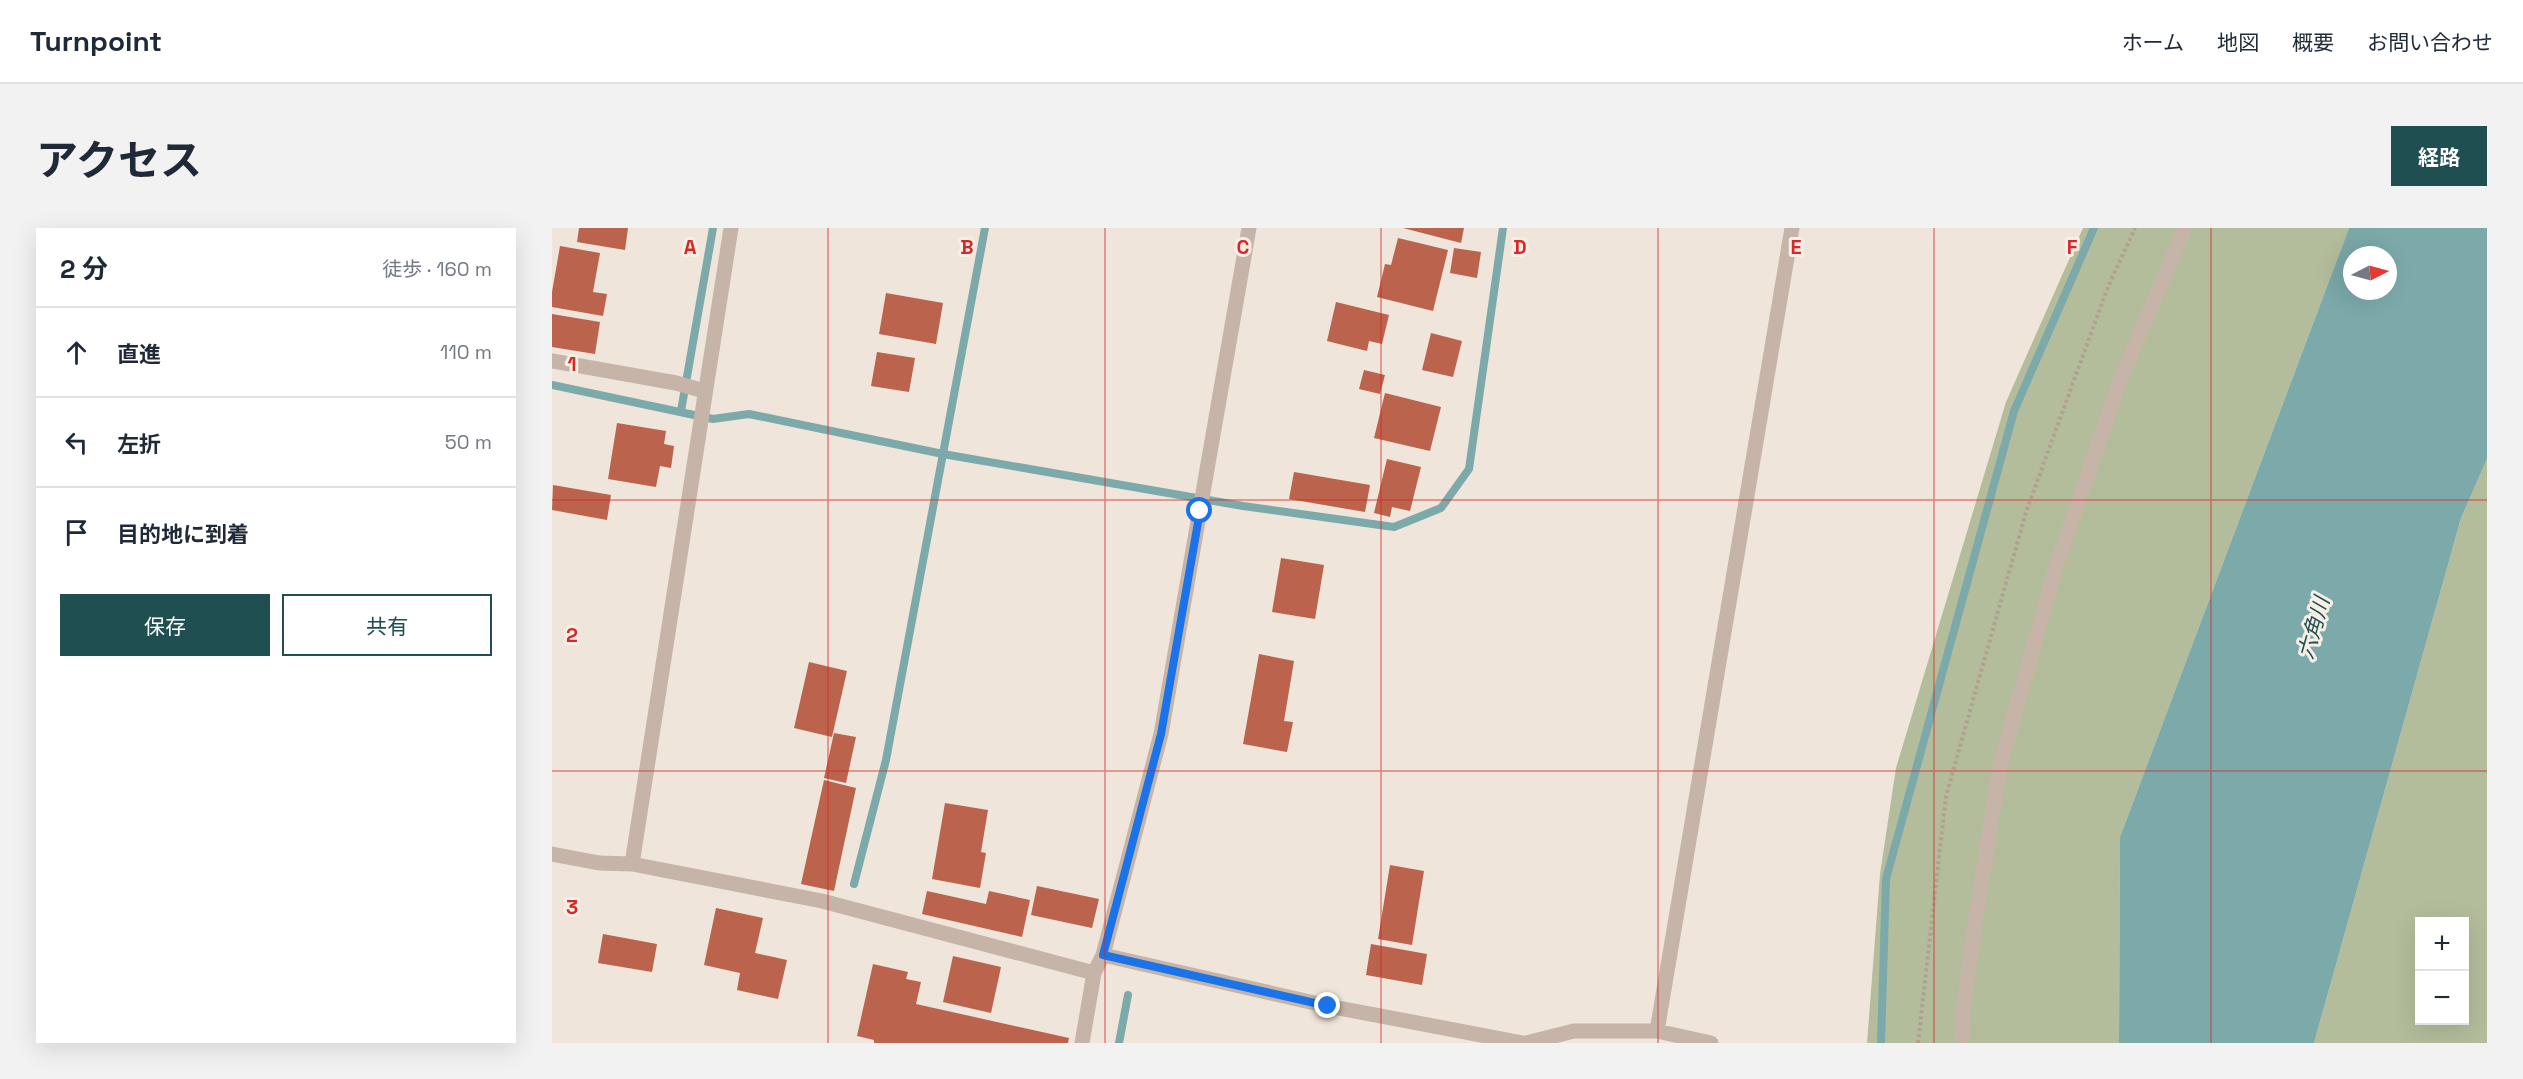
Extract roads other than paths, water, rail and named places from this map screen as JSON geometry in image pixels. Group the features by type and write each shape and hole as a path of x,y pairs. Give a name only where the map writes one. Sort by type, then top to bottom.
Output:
{"street":[{"path":"632,864 731,228"},
{"path":"1082,1043 1094,973 1103,955 1161,734 1249,228"},
{"path":"1657,1031 1792,228"},
{"path":"1962,1043 1976,916 2003,755 2055,570 2119,383 2185,228"},
{"path":"552,361 676,383 704,396"},
{"path":"552,854 599,862 632,864 822,901 1094,973"},
{"path":"1103,955 1328,1006 1524,1043 1657,1031 1711,1043"}],"water":[{"name":"六角川","path":"2349,228 2487,228 2487,459 2461,518 2314,1043 2119,1043 2120,837"}],"waterway":[{"path":"681,411 713,228"},
{"path":"854,884 886,760 985,228"},
{"path":"552,385 713,419 749,414 943,454 1243,506 1394,527 1441,508 1469,469 1503,228"},
{"path":"1881,1043 1886,879 2014,411 2094,228"},
{"path":"1119,1043 1128,995"}]}
